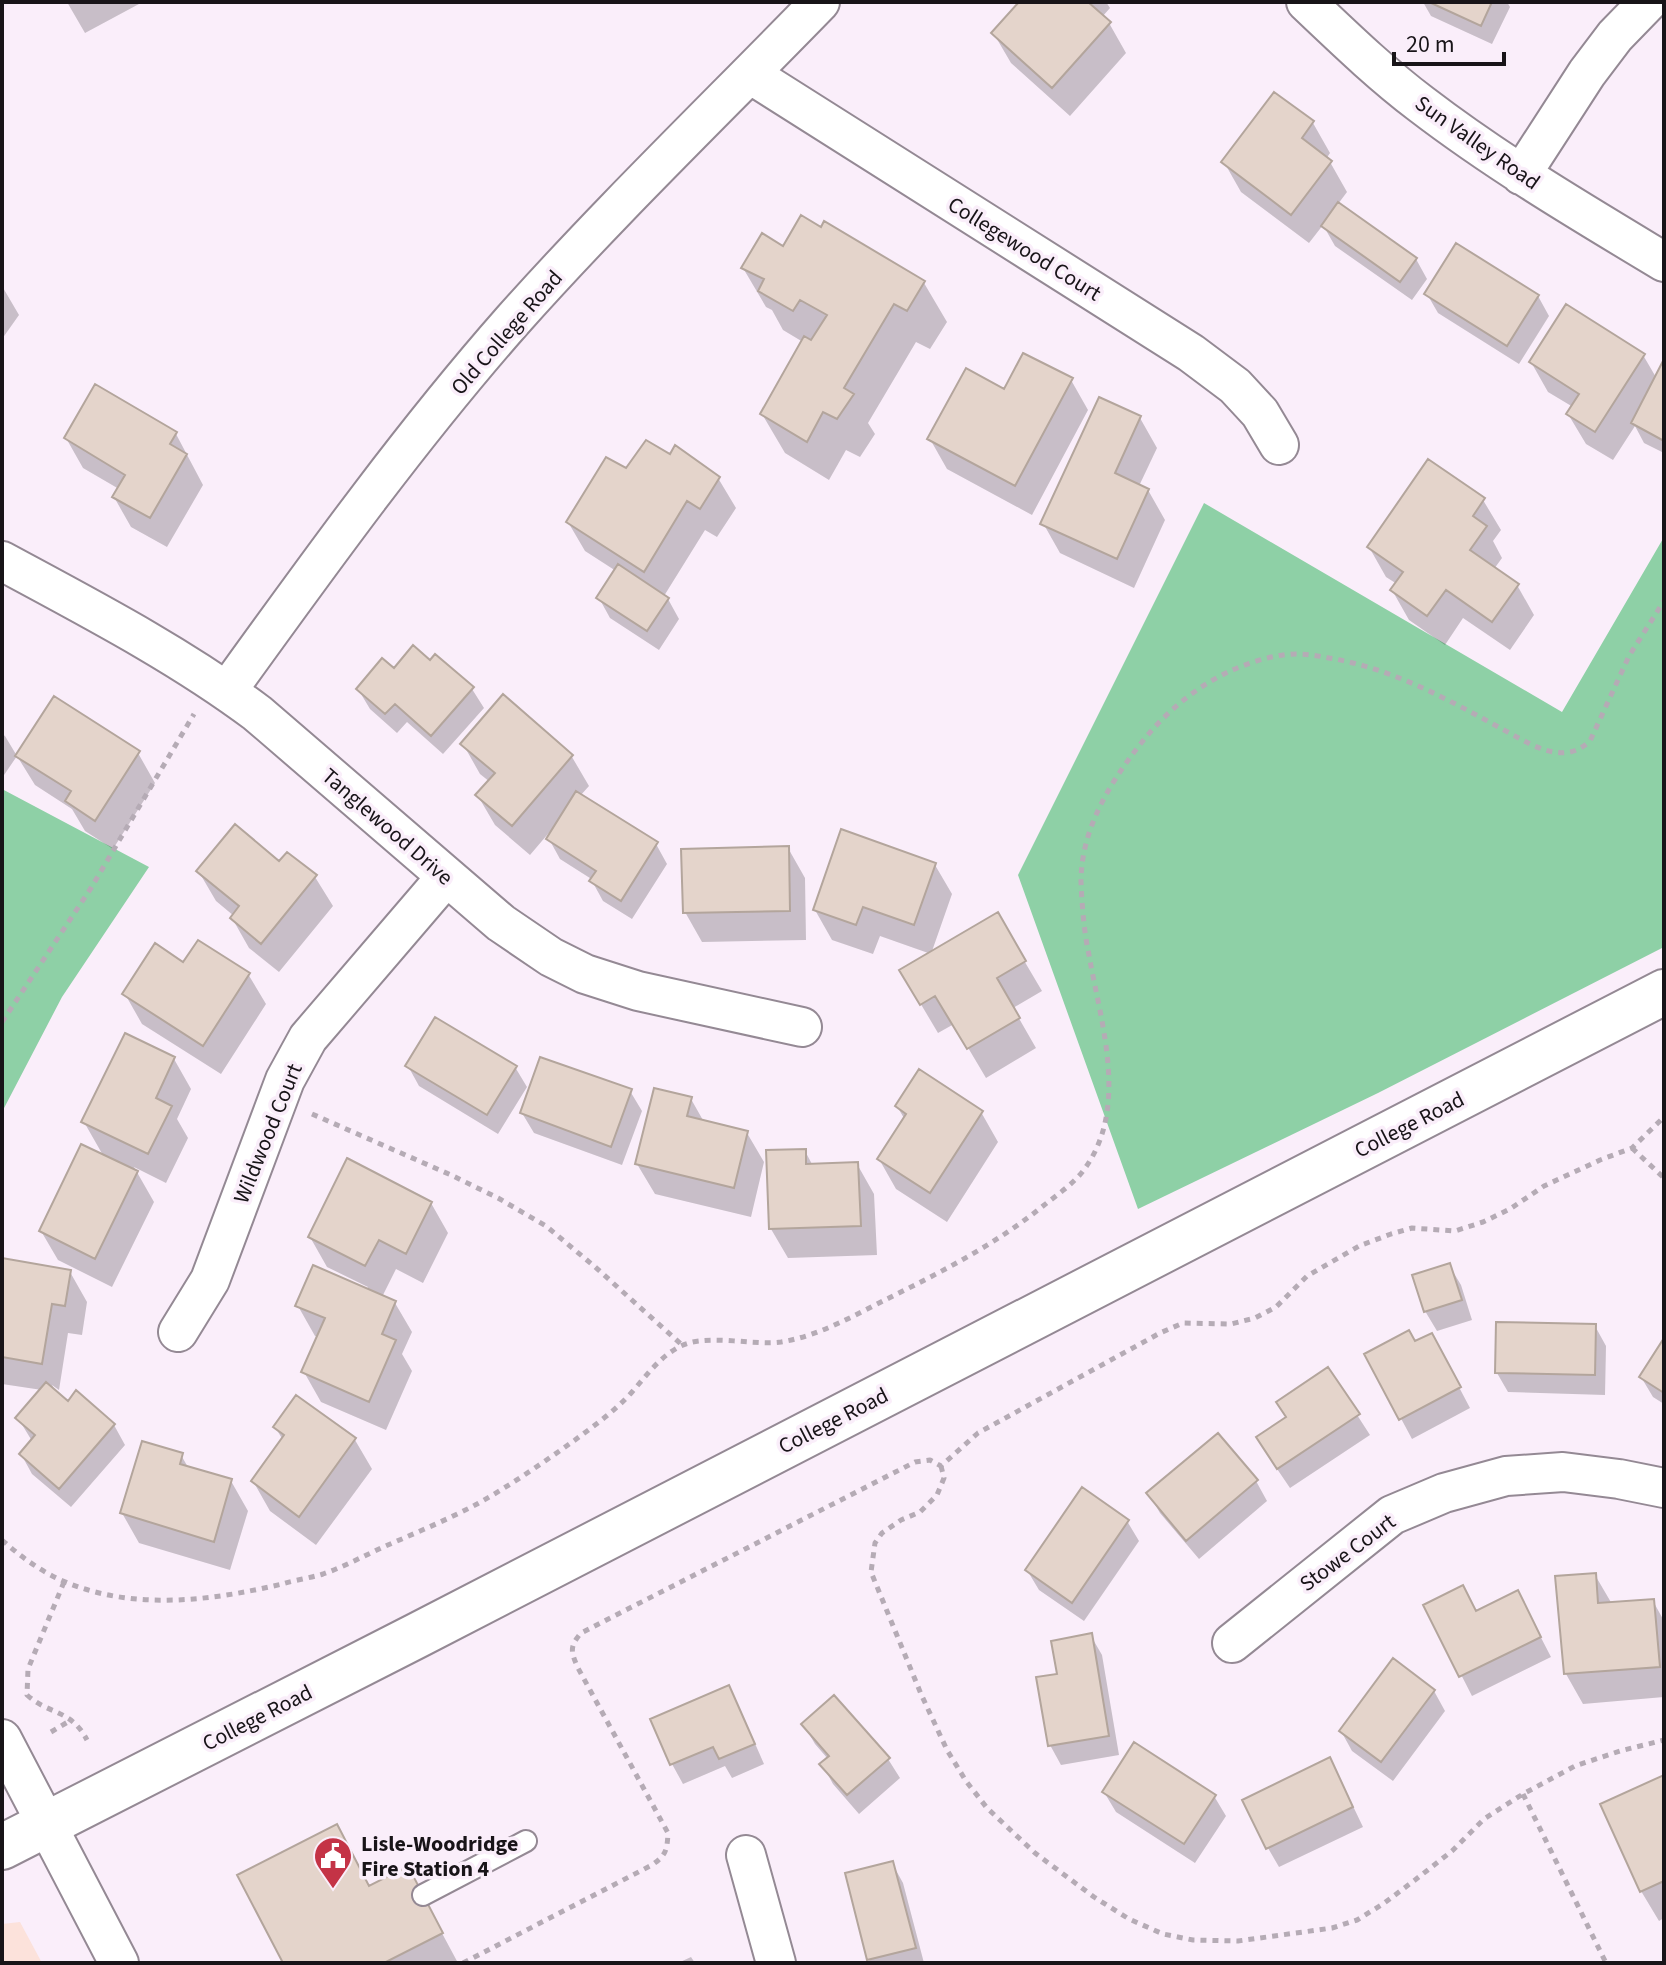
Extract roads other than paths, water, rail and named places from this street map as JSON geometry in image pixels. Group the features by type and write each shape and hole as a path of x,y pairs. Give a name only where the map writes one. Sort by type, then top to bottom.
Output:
{"main road":[{"name":"College Road","path":"2,1847 1664,992"}],"street":[{"name":"Old College Road","path":"220,686 511,322 594,232 820,2"},
{"name":"Sun Valley Road","path":"1306,2 1362,55 1421,104 1521,175 1664,262"},
{"path":"1521,175 1587,73 1615,36 1648,2"},
{"name":"Collegewood Court","path":"750,74 1191,353 1235,386 1260,413 1279,445"},
{"name":"Tanglewood Drive","path":"2,561 107,618 220,686 257,713 501,923 551,957 585,974 638,991 802,1027"},
{"name":"Wildwood Court","path":"178,1332 210,1280 285,1080 308,1038 446,877"},
{"name":"Stowe Court","path":"1232,1643 1392,1515 1444,1493 1506,1476 1563,1472 1664,1488"},
{"path":"2,1739 119,1963"},
{"path":"746,1855 776,1963"}],"lane":[{"path":"423,1895 526,1841"}],"place":[{"name":"Lisle-Woodridge Fire Station 4","path":"333,1890"}]}
